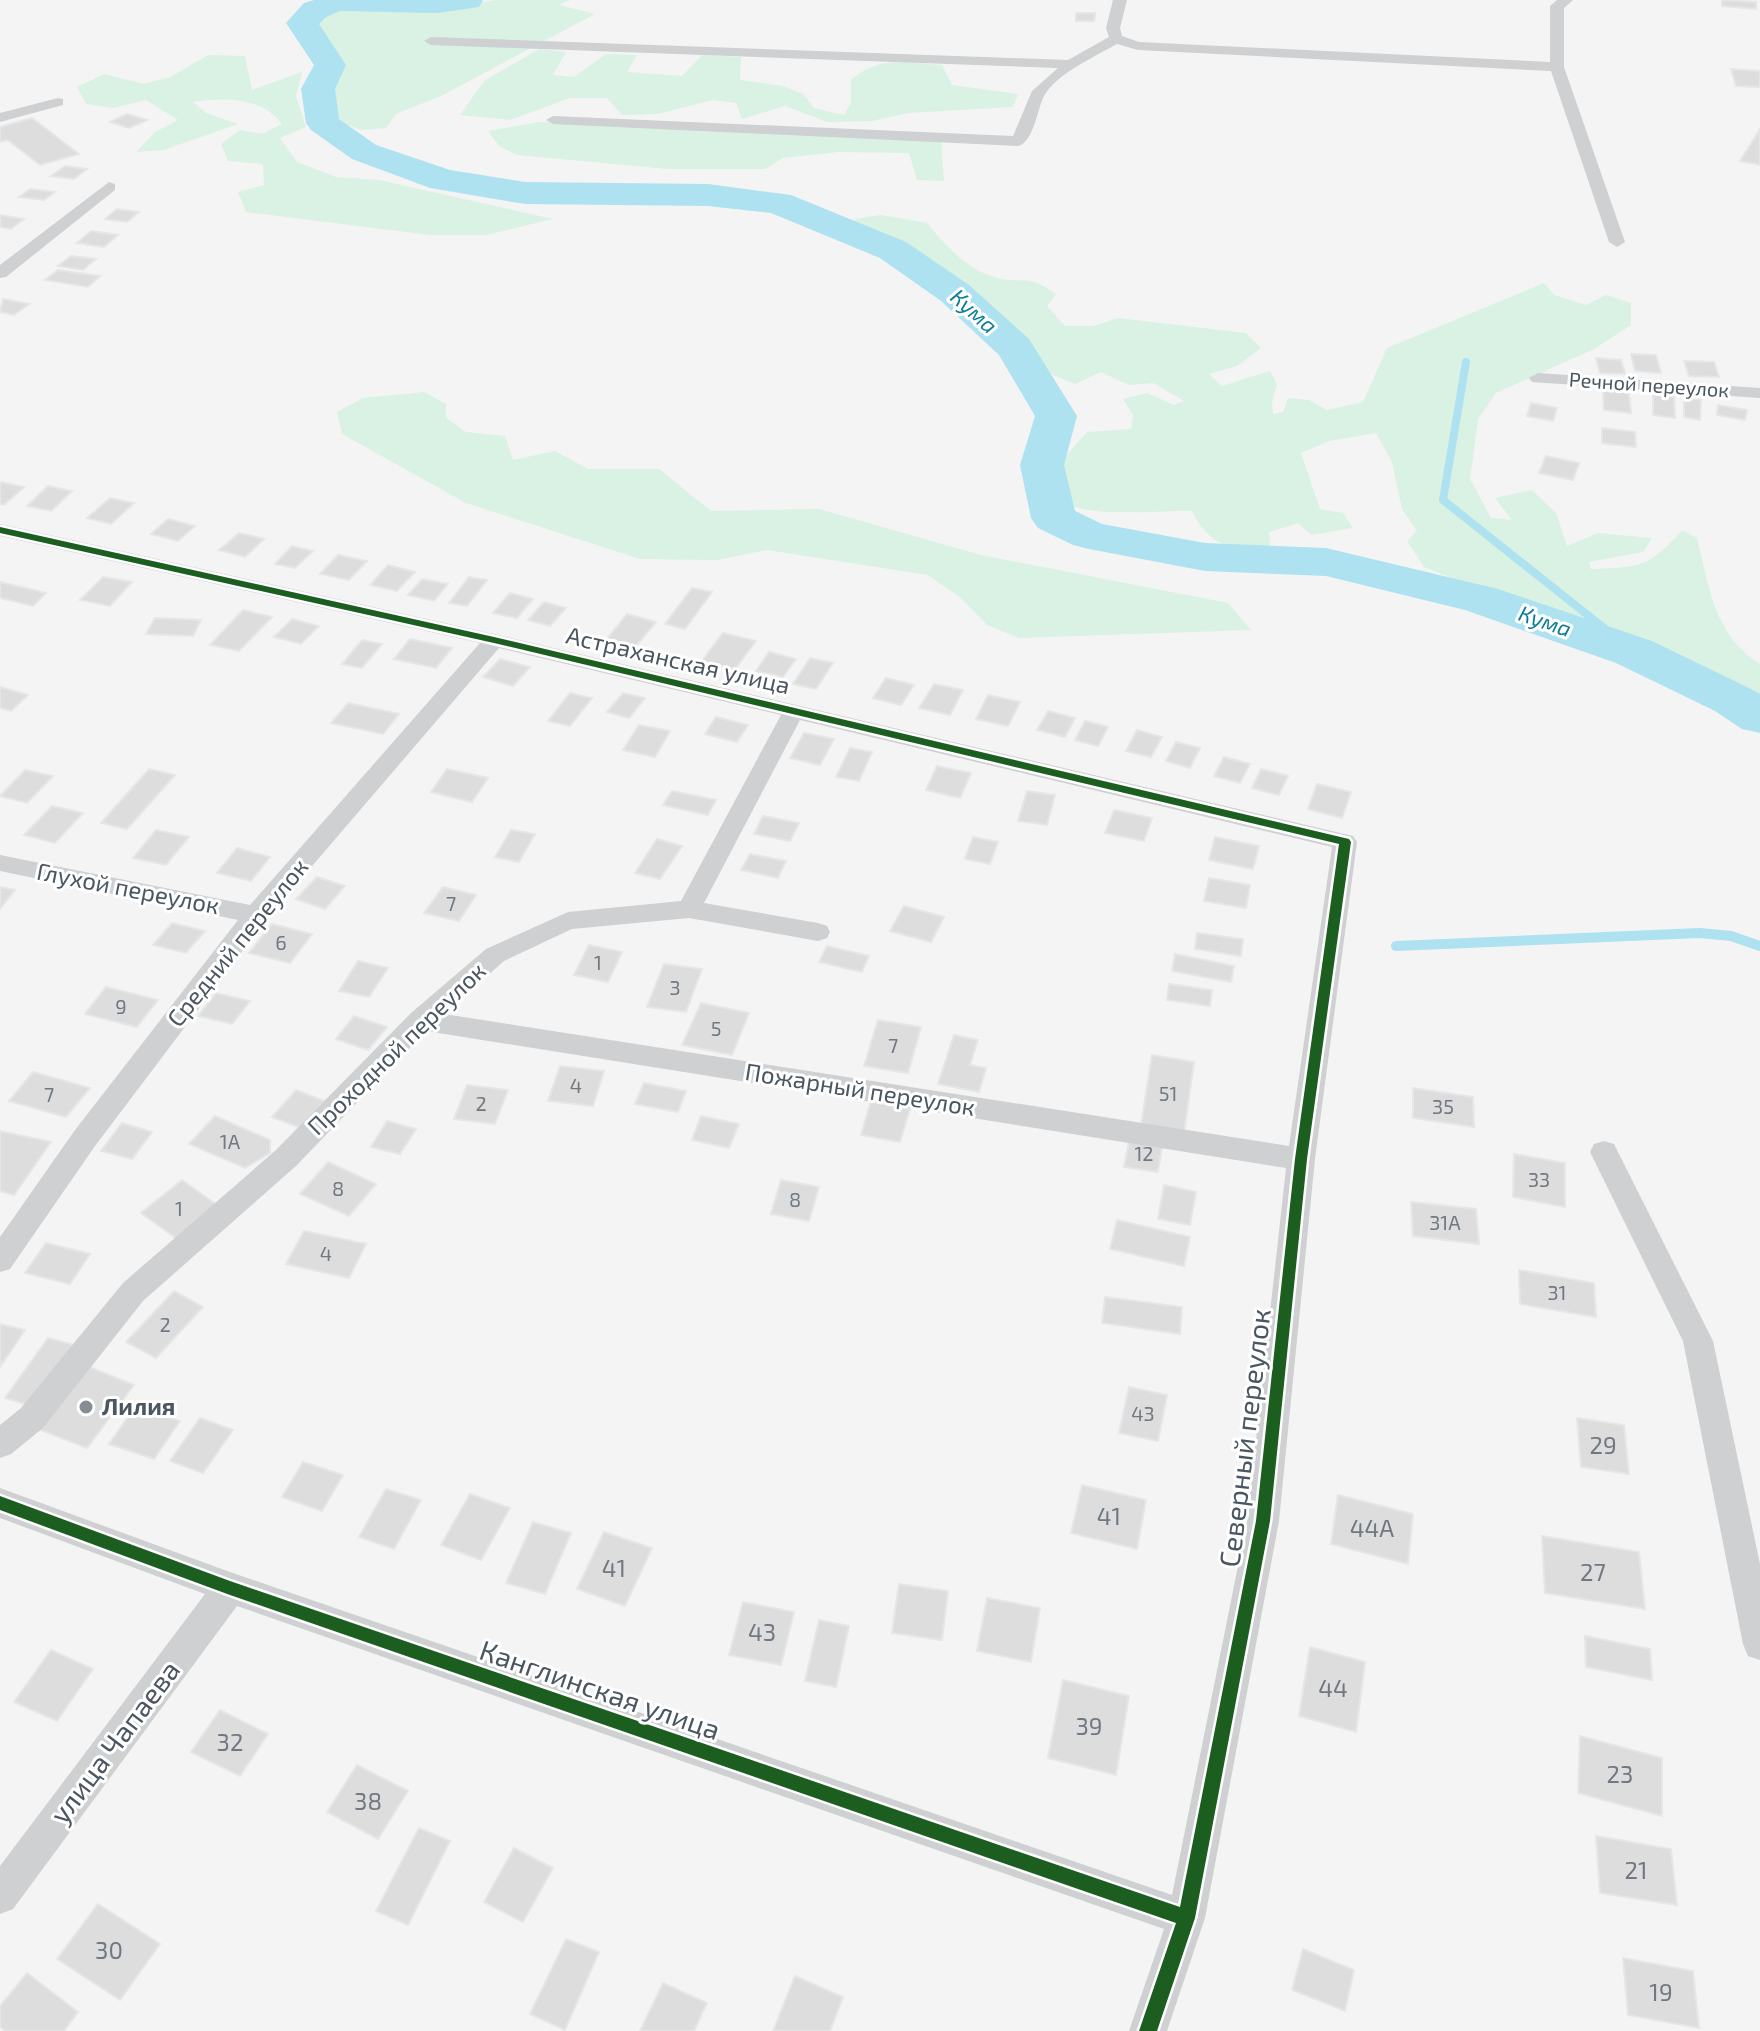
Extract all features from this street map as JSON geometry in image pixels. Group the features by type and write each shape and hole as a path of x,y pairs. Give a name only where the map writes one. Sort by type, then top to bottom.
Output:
{"street":[{"path":"1116,39 1113,28 1120,0"},
{"path":"1566,0 1557,6 1557,67 1617,242"},
{"path":"553,120 1019,141 1039,91 1071,64 1116,39 1138,46 1557,67"},
{"path":"431,41 1071,64"},
{"path":"0,118 58,102"},
{"path":"0,273 109,187"},
{"name":"Речной переулок","path":"1538,378 1760,393"},
{"name":"Астраханская улица","path":"0,530 494,640 1345,842"},
{"name":"Средний переулок","path":"0,1260 85,1138 256,915 494,640"},
{"path":"689,909 794,711"},
{"name":"Северный переулок","path":"1148,2031 1186,1918 1263,1521 1301,1159 1345,842"},
{"name":"Глухой переулок","path":"0,863 256,915"},
{"name":"Проходной переулок","path":"0,1444 32,1418 133,1292 286,1158 420,1020 495,955 568,921 689,909 818,932"},
{"name":"Пожарный переулок","path":"420,1020 1301,1159"},
{"path":"1604,1152 1698,1341 1760,1644"},
{"name":"Канглинская улица","path":"0,1503 230,1588 1186,1918"},
{"name":"улица Чапаева","path":"0,1896 230,1588"}],"green space":[{"path":"496,0 570,0 559,5 595,14 443,95 396,114 386,128 361,130 335,120 333,84 344,66 316,27 326,13 351,5 434,10"},
{"path":"539,49 566,52 553,75 574,77 606,54 637,55 627,72 682,76 702,55 741,57 740,80 783,86 803,94 814,108 844,115 851,103 851,80 872,67 894,62 942,65 952,85 1018,94 1013,107 908,113 872,121 827,122 785,106 742,119 736,103 712,100 658,114 622,115 607,98 570,98 510,120 460,115 484,81"},
{"path":"208,55 245,56 252,90 302,72 296,96 306,127 280,138 297,162 336,177 379,180 553,219 486,235 430,235 246,212 238,192 264,185 263,164 228,161 221,144 240,130 262,134 282,124 274,115 264,108 242,101 193,102 206,113 238,124 164,150 136,152 155,132 178,120 146,100 113,108 86,104 77,87 104,74 144,84 170,77"},
{"path":"540,122 941,141 944,181 917,180 909,153 838,152 783,158 765,169 667,169 517,155 499,146 488,131"},
{"path":"881,215 927,223 956,254 982,272 1001,279 1030,281 1046,287 1056,294 1047,306 1065,326 1093,326 1118,318 1246,333 1261,348 1237,366 1209,374 1222,386 1270,371 1277,384 1272,402 1273,414 1283,412 1288,398 1309,400 1327,410 1363,402 1387,348 1544,283 1554,295 1586,305 1606,295 1631,303 1631,325 1594,349 1496,393 1478,419 1470,479 1491,518 1512,520 1495,498 1532,490 1556,513 1567,546 1598,533 1652,538 1643,552 1589,562 1591,569 1633,566 1652,559 1682,530 1697,538 1710,592 1723,624 1732,639 1760,664 1760,705 1646,648 1539,605 1479,589 1424,567 1407,541 1417,531 1402,509 1392,462 1376,433 1329,441 1301,453 1320,509 1343,513 1353,528 1311,535 1298,523 1269,532 1270,548 1223,544 1206,532 1192,511 1114,512 1072,506 1057,466 1087,432 1131,429 1133,415 1123,399 1147,393 1174,405 1184,401 1153,383 1129,385 1101,372 1075,384 1051,374 970,290 913,250 857,228 855,219"},
{"path":"424,392 446,404 446,418 466,432 505,436 513,460 555,451 588,469 659,469 711,511 819,509 981,555 1228,603 1251,630 1019,638 987,625 961,598 928,575 767,550 717,560 640,559 466,503 342,434 337,412 363,398"}],"building":[{"path":"1722,0 1756,2 1756,9 1722,6"},
{"path":"1076,13 1095,13 1094,21 1076,21"},
{"path":"1731,69 1760,71 1760,87 1736,86"},
{"path":"127,114 147,120 129,128 110,122"},
{"path":"32,118 79,154 40,165 8,140 0,142 0,127"},
{"path":"1760,129 1760,165 1740,161"},
{"path":"65,166 87,169 74,179 51,176"},
{"path":"30,189 55,192 44,200 19,197"},
{"path":"117,209 139,212 127,222 105,219"},
{"path":"0,215 24,219 11,229 0,227"},
{"path":"91,231 118,235 104,247 77,243"},
{"path":"71,256 96,259 83,270 58,266"},
{"path":"58,270 100,276 88,287 45,280"},
{"path":"3,299 29,304 14,315 0,312"},
{"path":"1631,354 1656,355 1661,373 1635,371"},
{"path":"1596,358 1621,360 1625,374 1600,373"},
{"path":"1684,361 1714,362 1719,377 1689,376"},
{"path":"1603,390 1629,393 1631,413 1604,410"},
{"path":"1653,393 1674,396 1675,418 1653,415"},
{"path":"1684,397 1701,400 1700,420 1684,417"},
{"path":"1531,403 1557,408 1553,421 1527,416"},
{"path":"1718,405 1747,410 1745,420 1717,415"},
{"path":"1602,428 1635,432 1636,447 1602,443"},
{"path":"1546,456 1579,463 1573,480 1539,473"},
{"path":"0,483 24,487 4,505 0,504"},
{"path":"48,486 72,491 51,511 27,506"},
{"path":"110,498 134,503 111,524 87,518"},
{"path":"168,519 195,526 178,541 151,534"},
{"path":"239,533 264,539 245,557 219,550"},
{"path":"292,546 313,551 295,568 275,564"},
{"path":"338,555 367,561 349,580 320,574"},
{"path":"388,565 415,572 397,591 370,585"},
{"path":"103,577 132,582 110,606 80,600"},
{"path":"469,577 487,580 467,606 449,603"},
{"path":"422,579 448,584 434,601 408,595"},
{"path":"0,582 46,593 33,606 0,598"},
{"path":"692,588 712,592 685,629 665,624"},
{"path":"510,593 533,599 517,618 493,613"},
{"path":"544,602 566,608 550,626 528,620"},
{"path":"243,610 272,617 239,651 210,645"},
{"path":"627,614 656,622 636,646 607,639"},
{"path":"155,618 201,620 193,636 146,634"},
{"path":"292,619 319,626 301,644 274,637"},
{"path":"723,633 756,641 735,669 702,661"},
{"path":"410,639 452,648 436,668 394,659"},
{"path":"362,640 382,644 362,668 342,664"},
{"path":"769,652 796,659 783,677 756,671"},
{"path":"810,658 833,663 816,689 793,684"},
{"path":"500,659 530,667 513,686 483,677"},
{"path":"886,678 914,685 901,705 873,698"},
{"path":"934,684 963,690 950,715 919,708"},
{"path":"0,687 28,695 11,711 0,708"},
{"path":"570,693 592,698 570,726 548,721"},
{"path":"623,693 645,698 629,718 607,712"},
{"path":"988,695 1020,702 1008,726 976,719"},
{"path":"348,703 399,714 383,734 331,723"},
{"path":"1048,711 1075,718 1065,737 1037,730"},
{"path":"716,717 748,725 737,742 705,734"},
{"path":"1085,721 1108,727 1098,746 1075,740"},
{"path":"639,725 670,731 655,757 623,750"},
{"path":"1137,730 1162,737 1151,757 1126,751"},
{"path":"804,733 834,739 820,765 790,758"},
{"path":"1176,742 1200,748 1190,768 1166,761"},
{"path":"850,748 872,752 859,781 836,777"},
{"path":"1224,757 1250,764 1240,783 1214,776"},
{"path":"937,766 971,773 960,798 926,790"},
{"path":"149,769 175,775 127,829 101,823"},
{"path":"447,769 488,778 472,802 431,792"},
{"path":"1261,769 1288,776 1279,795 1252,788"},
{"path":"25,770 53,776 27,803 0,796"},
{"path":"1317,784 1351,792 1342,818 1308,809"},
{"path":"672,791 716,800 708,815 663,805"},
{"path":"1027,791 1055,795 1047,825 1018,821"},
{"path":"52,806 83,813 55,843 24,835"},
{"path":"1114,810 1152,818 1144,841 1105,833"},
{"path":"763,816 799,823 790,841 754,834"},
{"path":"156,830 189,837 166,865 133,858"},
{"path":"511,830 535,834 519,862 495,857"},
{"path":"973,837 998,842 990,864 965,859"},
{"path":"1215,837 1259,846 1253,869 1209,860"},
{"path":"657,839 682,846 660,879 635,873"},
{"path":"237,848 270,857 251,881 217,873"},
{"path":"750,854 786,861 778,878 741,870"},
{"path":"317,877 345,886 325,909 296,899"},
{"path":"1209,878 1250,885 1246,908 1204,901"},
{"path":"0,887 15,890 0,909"},
{"path":"443,887 476,895 459,921 424,913"},
{"path":"904,906 944,917 931,942 890,931"},
{"path":"172,923 205,931 186,953 153,945"},
{"path":"272,924 312,934 290,963 249,953"},
{"path":"1197,933 1243,939 1241,956 1195,949"},
{"path":"589,945 622,952 608,982 574,975"},
{"path":"827,946 869,956 862,972 819,962"},
{"path":"1175,954 1234,966 1231,982 1172,971"},
{"path":"358,961 388,968 369,997 339,991"},
{"path":"664,964 702,969 686,1012 647,1007"},
{"path":"1169,984 1212,990 1210,1006 1167,1000"},
{"path":"106,987 158,1000 137,1027 85,1014"},
{"path":"216,993 250,1001 232,1024 198,1016"},
{"path":"701,1003 749,1013 732,1055 682,1045"},
{"path":"354,1016 387,1027 368,1050 336,1039"},
{"path":"878,1020 921,1027 908,1073 864,1066"},
{"path":"954,1035 978,1040 970,1065 986,1068 979,1092 938,1084"},
{"path":"1152,1055 1194,1062 1184,1133 1141,1125"},
{"path":"560,1066 604,1071 593,1106 548,1101"},
{"path":"33,1072 90,1088 66,1117 9,1101"},
{"path":"644,1083 686,1091 678,1112 635,1104"},
{"path":"467,1085 508,1090 495,1124 454,1119"},
{"path":"1413,1088 1473,1097 1474,1127 1413,1118"},
{"path":"296,1090 324,1101 301,1128 272,1117"},
{"path":"871,1101 910,1109 900,1142 861,1135"},
{"path":"215,1116 270,1140 270,1153 245,1168 189,1144"},
{"path":"701,1116 739,1124 729,1148 692,1140"},
{"path":"387,1121 416,1129 400,1154 371,1147"},
{"path":"122,1123 152,1132 132,1159 101,1151"},
{"path":"0,1131 51,1142 14,1195 0,1191"},
{"path":"1130,1136 1163,1141 1158,1172 1124,1167"},
{"path":"1514,1154 1565,1163 1565,1207 1513,1197"},
{"path":"328,1162 376,1184 349,1216 300,1194"},
{"path":"182,1180 217,1205 177,1239 141,1213"},
{"path":"781,1180 819,1187 809,1221 771,1214"},
{"path":"1164,1185 1196,1192 1190,1225 1158,1219"},
{"path":"1411,1202 1476,1209 1479,1244 1413,1236"},
{"path":"1117,1220 1190,1237 1184,1266 1110,1249"},
{"path":"304,1231 366,1244 349,1278 286,1264"},
{"path":"46,1243 90,1254 70,1284 25,1273"},
{"path":"1519,1270 1594,1283 1596,1317 1520,1304"},
{"path":"174,1291 203,1307 156,1358 126,1342"},
{"path":"1105,1297 1182,1307 1180,1334 1102,1323"},
{"path":"0,1324 25,1330 0,1367"},
{"path":"48,1338 75,1345 32,1406 5,1398"},
{"name":"Лилия","path":"87,1366 134,1385 87,1448 38,1429"},
{"path":"1129,1387 1167,1395 1158,1441 1119,1433"},
{"path":"135,1407 180,1421 154,1459 109,1444"},
{"path":"200,1418 233,1430 203,1473 170,1461"},
{"path":"1577,1418 1624,1425 1629,1474 1581,1467"},
{"path":"303,1462 343,1475 322,1511 282,1497"},
{"path":"1082,1485 1146,1500 1137,1549 1071,1533"},
{"path":"386,1489 421,1500 394,1549 359,1537"},
{"path":"470,1494 510,1508 481,1560 441,1545"},
{"path":"1338,1495 1413,1514 1408,1564 1331,1544"},
{"path":"533,1522 571,1533 545,1594 506,1583"},
{"path":"604,1532 652,1548 625,1606 577,1589"},
{"path":"1542,1536 1639,1552 1645,1609 1545,1593"},
{"path":"899,1584 948,1591 942,1640 892,1633"},
{"path":"987,1598 1040,1608 1031,1662 977,1651"},
{"path":"743,1602 794,1612 781,1665 729,1655"},
{"path":"819,1620 849,1626 836,1687 805,1681"},
{"path":"1585,1636 1650,1649 1652,1680 1586,1667"},
{"path":"1310,1647 1365,1662 1356,1732 1299,1716"},
{"path":"51,1650 93,1669 57,1721 14,1702"},
{"path":"1063,1680 1129,1696 1116,1775 1048,1758"},
{"path":"220,1710 268,1734 240,1776 191,1752"},
{"path":"1580,1736 1662,1758 1662,1816 1578,1793"},
{"path":"357,1765 408,1791 378,1839 327,1812"},
{"path":"419,1828 450,1841 408,1925 376,1911"},
{"path":"1596,1836 1671,1849 1677,1905 1600,1893"},
{"path":"514,1848 553,1868 523,1922 484,1902"},
{"path":"98,1904 160,1944 120,2000 57,1959"},
{"path":"566,1939 599,1952 565,2030 530,2014"},
{"path":"1303,1949 1354,1970 1345,2011 1292,1990"},
{"path":"1623,1958 1693,1971 1699,2028 1628,2015"},
{"path":"27,1973 78,2012 64,2031 5,2031 0,2027 0,2006"},
{"path":"795,1976 843,1997 830,2031 773,2031"},
{"path":"663,1983 707,2003 694,2031 640,2031"}],"waterway":[{"name":"Кума","path":"468,0 437,4 337,2 315,10 302,23 330,65 318,89 323,123 364,152 443,180 525,193 708,195 778,203 893,250 955,293 1015,348 1056,416 1042,465 1054,518 1089,535 1205,557 1326,562 1481,599 1634,652 1733,700 1760,717"},
{"path":"1466,362 1443,500 1634,652"},
{"path":"1396,946 1700,933 1731,936 1760,946"}],"cycle path":[{"path":"0,530 494,640 1345,842 1301,1159 1263,1521 1186,1918 1148,2031"},
{"path":"0,1503 230,1588 1186,1918"}],"place":[{"name":"Лилия","path":"86,1407"}]}
